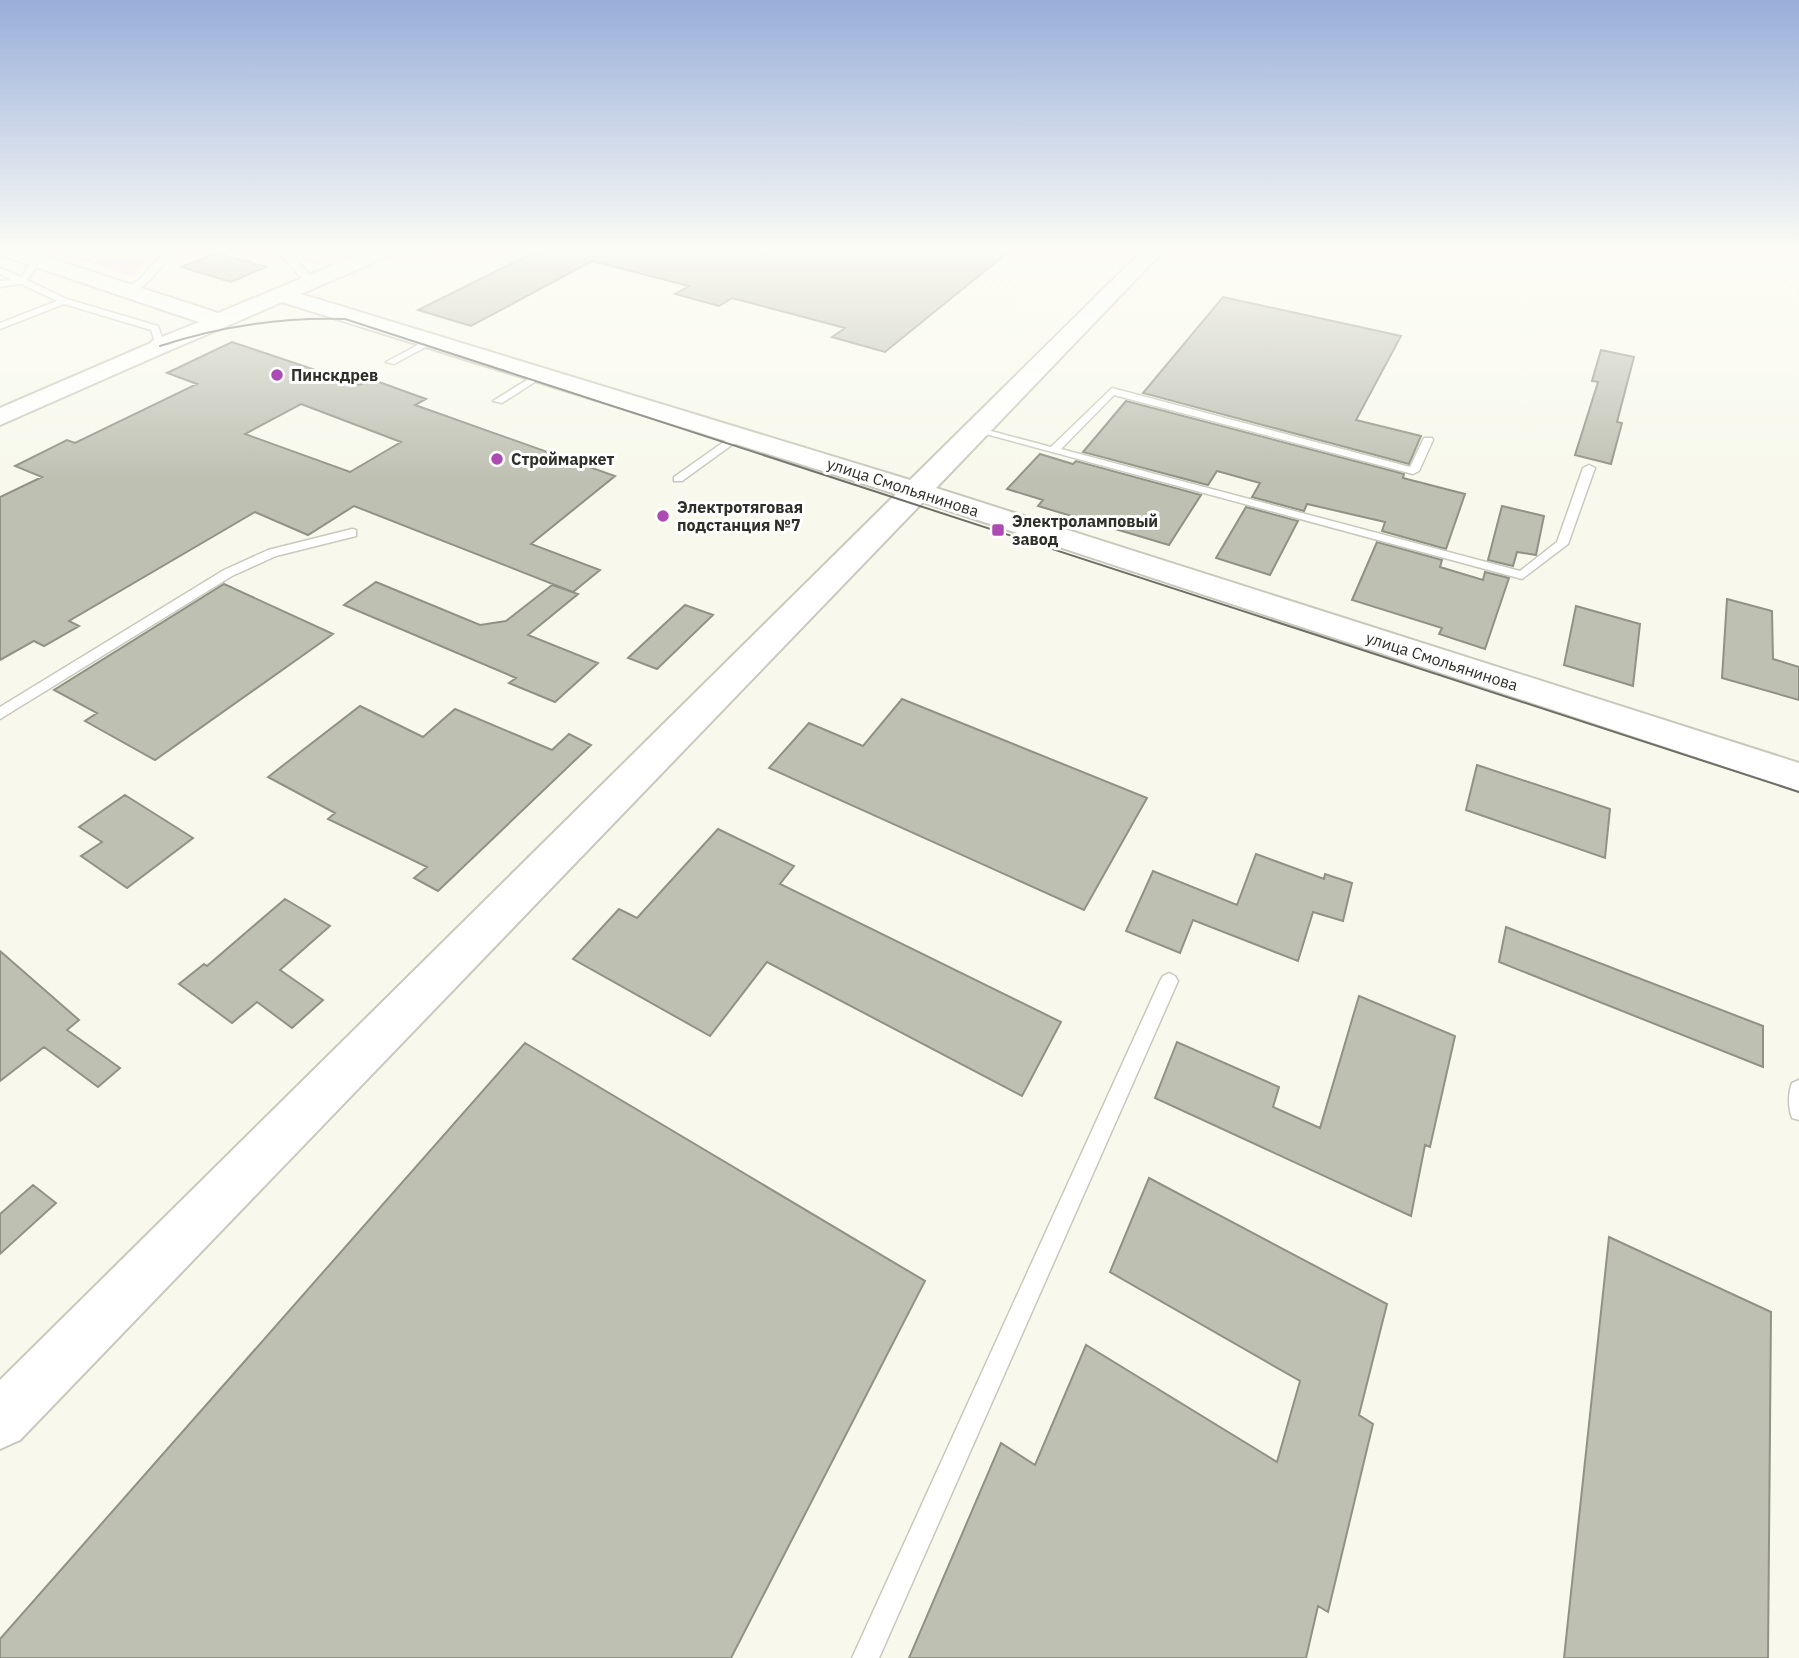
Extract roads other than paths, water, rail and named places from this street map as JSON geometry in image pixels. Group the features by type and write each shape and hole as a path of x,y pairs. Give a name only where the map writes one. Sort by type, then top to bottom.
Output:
{"street":[{"path":"0,418 206,326"},
{"name":"улица Смольянинова","path":"385,326 916,491 1799,777"},
{"path":"0,1420 1078,326"}],"lane":[{"path":"150,326 155,328 160,346"},
{"path":"391,362 432,341"},
{"path":"498,401 541,374"},
{"path":"1054,450 1112,391 1413,471 1428,440"},
{"path":"976,430 1522,575 1562,544 1589,468"},
{"path":"678,479 739,436"},
{"path":"0,714 228,573 272,553 352,533"},
{"path":"865,1658 1169,981"},
{"path":"1799,1089 1799,1111"}],"tram line":[{"path":"160,346 239,326"},
{"path":"368,326 1799,792"}],"place":[{"name":"Пинскдрев","path":"277,375"},
{"name":"Строймаркет","path":"497,459"},
{"name":"Электротяговая подстанция №7","path":"663,516"},
{"name":"Электроламповый завод","path":"998,530"}]}
